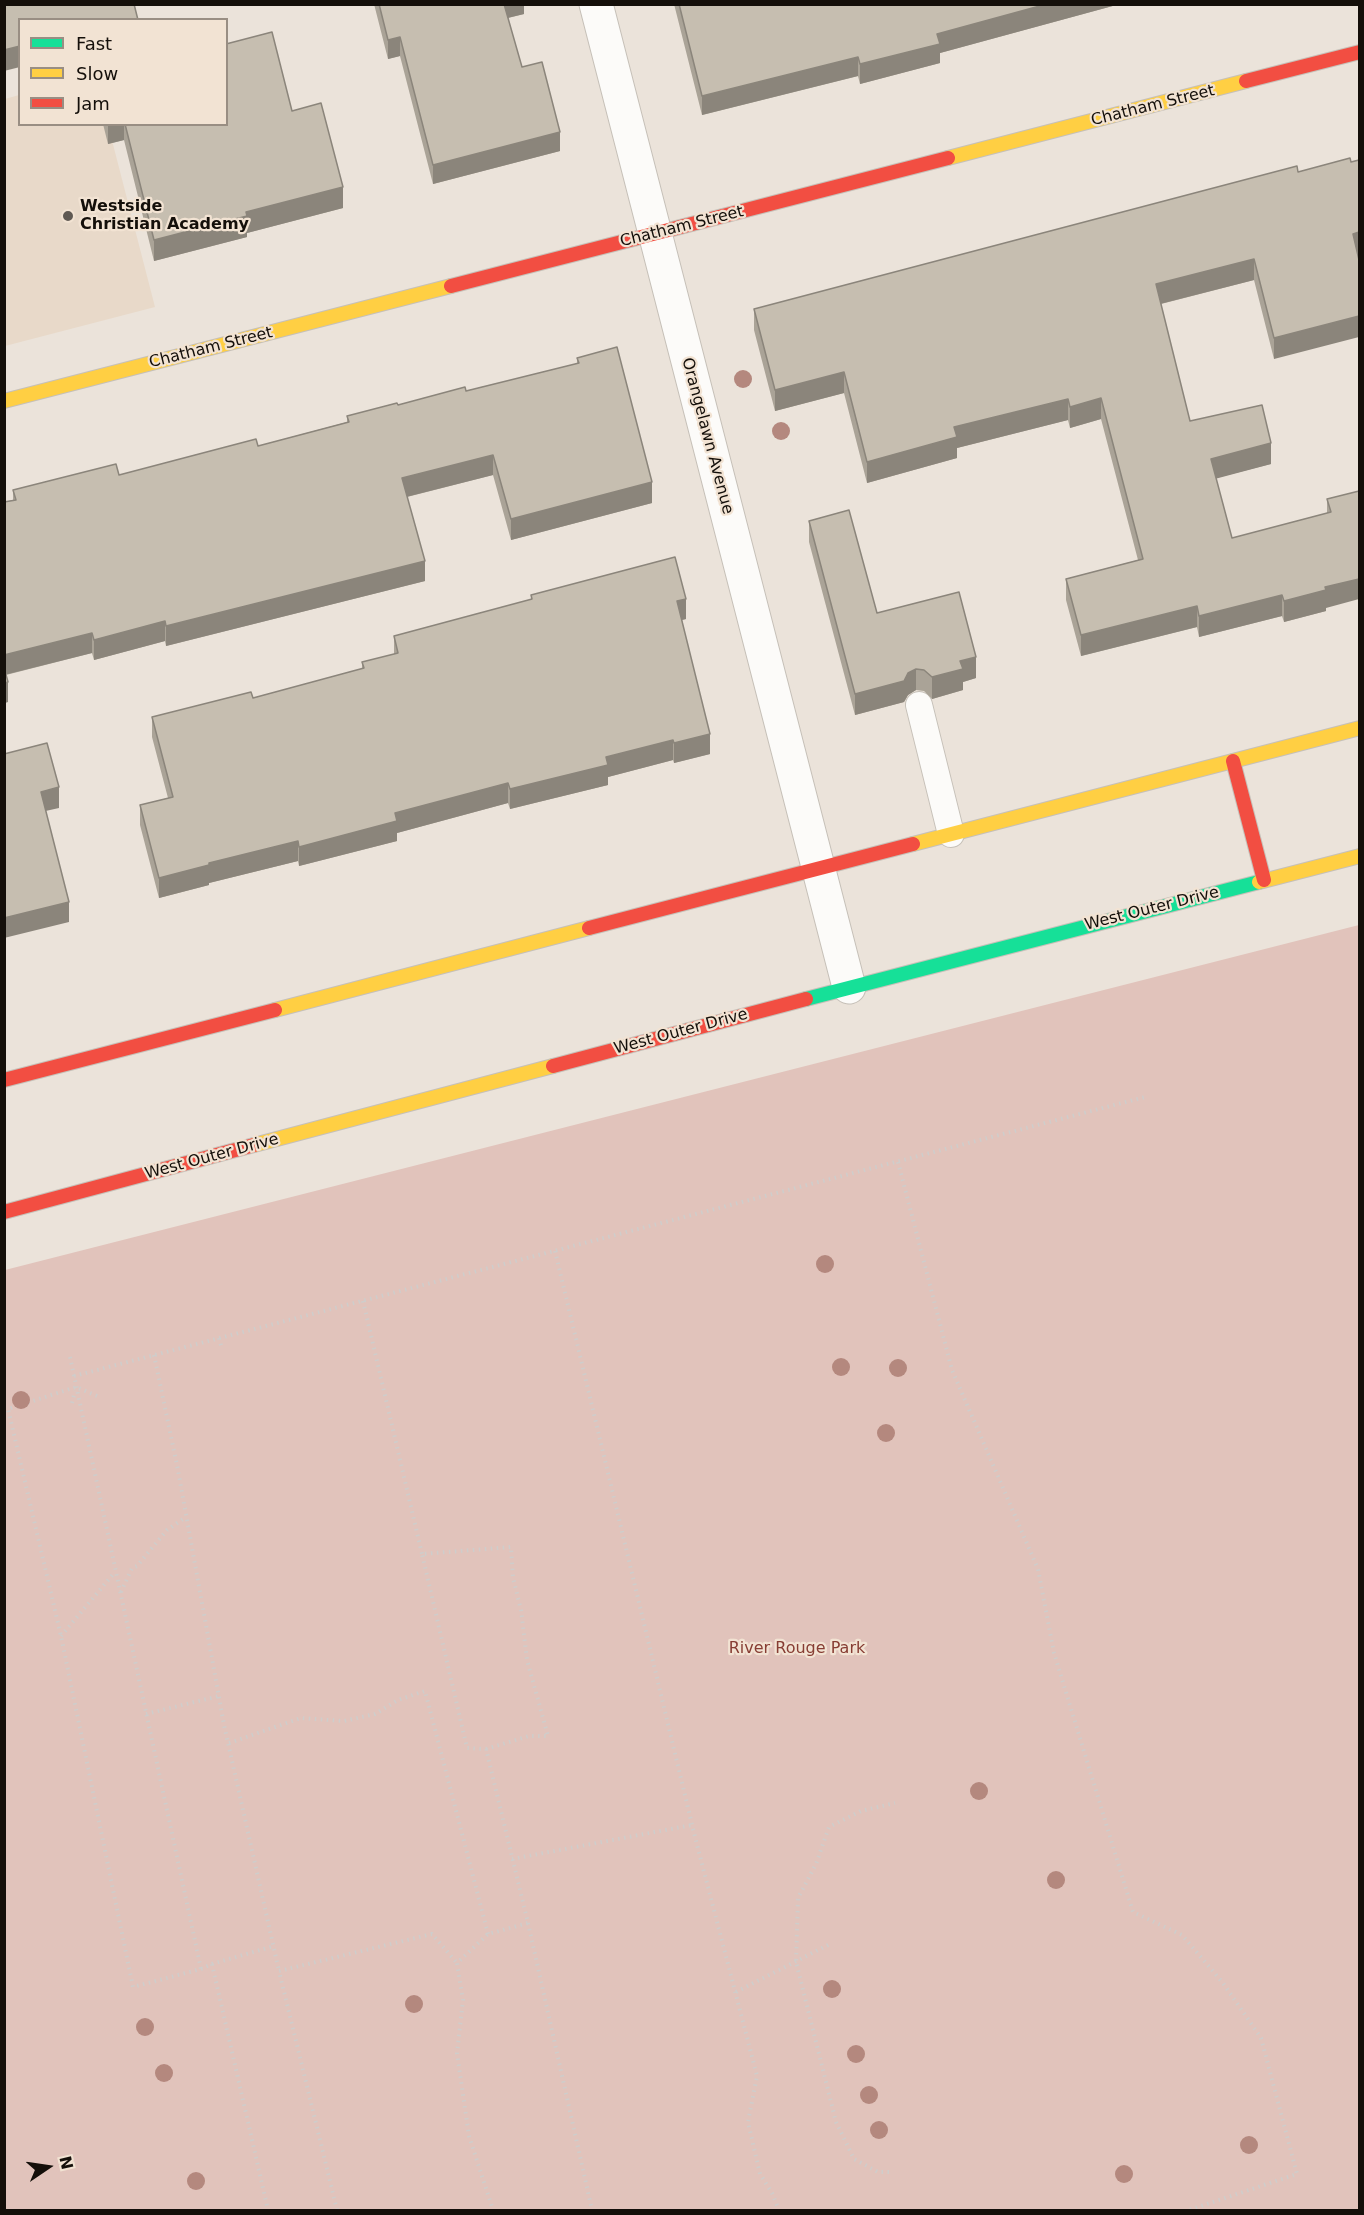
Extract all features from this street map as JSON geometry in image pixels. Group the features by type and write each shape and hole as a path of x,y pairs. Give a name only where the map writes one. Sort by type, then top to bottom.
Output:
{"main road":[{"name":"Chatham Street","path":"4,401 1359,52"},
{"path":"4,1080 1359,728"},
{"path":"1233,761 1264,880"},
{"name":"West Outer Drive","path":"4,1212 849,987 1359,856"}],"street":[{"name":"Orangelawn Avenue","path":"596,4 849,987"}],"lane":[{"path":"919,705 951,834"}],"path":[{"path":"74,1376 1145,1097"},
{"path":"898,1162 952,1370 1038,1569 1054,1653 1133,1911 1182,1935 1223,1983 1262,2038 1298,2174 1189,2211"},
{"path":"555,1251 692,1825 757,2076 748,2122 760,2174 772,2193 779,2211"},
{"path":"363,1301 467,1748 486,1749 529,1736 548,1736 527,1660 521,1610 513,1578 511,1547 422,1554"},
{"path":"219,1338 222,1349"},
{"path":"154,1355 228,1743 279,1971 338,2211"},
{"path":"70,1357 201,1969"},
{"path":"72,1403 76,1387"},
{"path":"98,1396 76,1387 8,1409 61,1636 133,1987 274,1946"},
{"path":"120,1592 132,1568 137,1566 167,1530 186,1517"},
{"path":"61,1636 116,1571"},
{"path":"228,1743 301,1718 344,1721 375,1714 398,1700 425,1691 488,1934"},
{"path":"146,1714 219,1696"},
{"path":"486,1749 528,1923 592,2211"},
{"path":"889,2172 878,2172 854,2160 836,2122 796,1962 798,1898 816,1864 829,1827 861,1811 896,1803"},
{"path":"512,1859 692,1825"},
{"path":"457,1964 488,1934 528,1923"},
{"path":"279,1971 432,1934 457,1964 463,2000 457,2053 458,2065 469,2136 493,2211"},
{"path":"736,1992 830,1944"},
{"path":"212,1964 268,2211"}],"shaded area":[{"name":"Westside Christian Academy","path":"18,95 18,126 108,126 155,307 5,346 5,99"}],"green space":[{"name":"River Rouge Park","path":"1359,925 1359,2210 5,2210 5,1270"}],"building":[{"path":"4,4 134,4 138,18 18,18 18,46 4,50"},
{"path":"379,4 504,4 522,67 542,62 560,132 433,165 400,37 388,40"},
{"path":"679,4 1047,4 937,34 940,44 860,64 858,57 702,96"},
{"path":"272,32 292,111 321,103 343,187 246,212 247,216 154,240 126,126 228,126 228,43"},
{"path":"1350,158 1351,162 1359,160 1359,232 1353,234 1359,260 1359,316 1274,338 1254,259 1156,284 1190,421 1262,405 1271,443 1211,459 1232,538 1331,512 1327,499 1359,491 1359,579 1325,587 1326,590 1284,601 1282,595 1199,616 1197,606 1081,635 1066,579 1143,559 1101,398 1070,407 1068,399 954,427 957,437 867,462 844,372 775,390 754,309 1297,166 1298,172"},
{"path":"617,347 652,482 511,519 493,455 402,478 425,561 166,626 165,621 94,640 92,633 4,655 4,502 16,500 13,490 116,464 119,475 256,439 258,446 349,422 347,416 397,403 398,405 465,387 466,391 579,363 577,358"},
{"path":"849,510 877,613 959,592 976,657 960,661 963,669 932,677 924,670 916,669 908,673 904,681 855,694 809,521"},
{"path":"675,557 686,599 677,601 710,734 674,743 673,740 606,757 608,765 510,789 508,783 395,813 397,821 299,847 298,841 159,878 140,805 173,797 152,717 251,692 253,698 364,668 362,662 398,653 394,636 532,599 531,595"},
{"path":"4,667 8,682 4,683"},
{"path":"47,743 59,787 41,792 69,902 4,918 4,754"}],"traffic: fast":[{"path":"806,999 1259,882"}],"traffic: slow":[{"path":"948,158 1246,81"},
{"path":"4,401 451,286"},
{"path":"913,844 1360,728"},
{"path":"1259,882 1360,856"},
{"path":"275,1010 589,928"},
{"path":"254,1145 553,1066"}],"traffic: jam":[{"path":"1246,81 1360,52"},
{"path":"451,286 948,158"},
{"path":"1233,761 1264,880"},
{"path":"589,928 913,844"},
{"path":"553,1066 806,999"},
{"path":"4,1080 275,1010"},
{"path":"4,1212 254,1145"}],"place":[{"name":"Westside Christian Academy","path":"68,216"}]}
